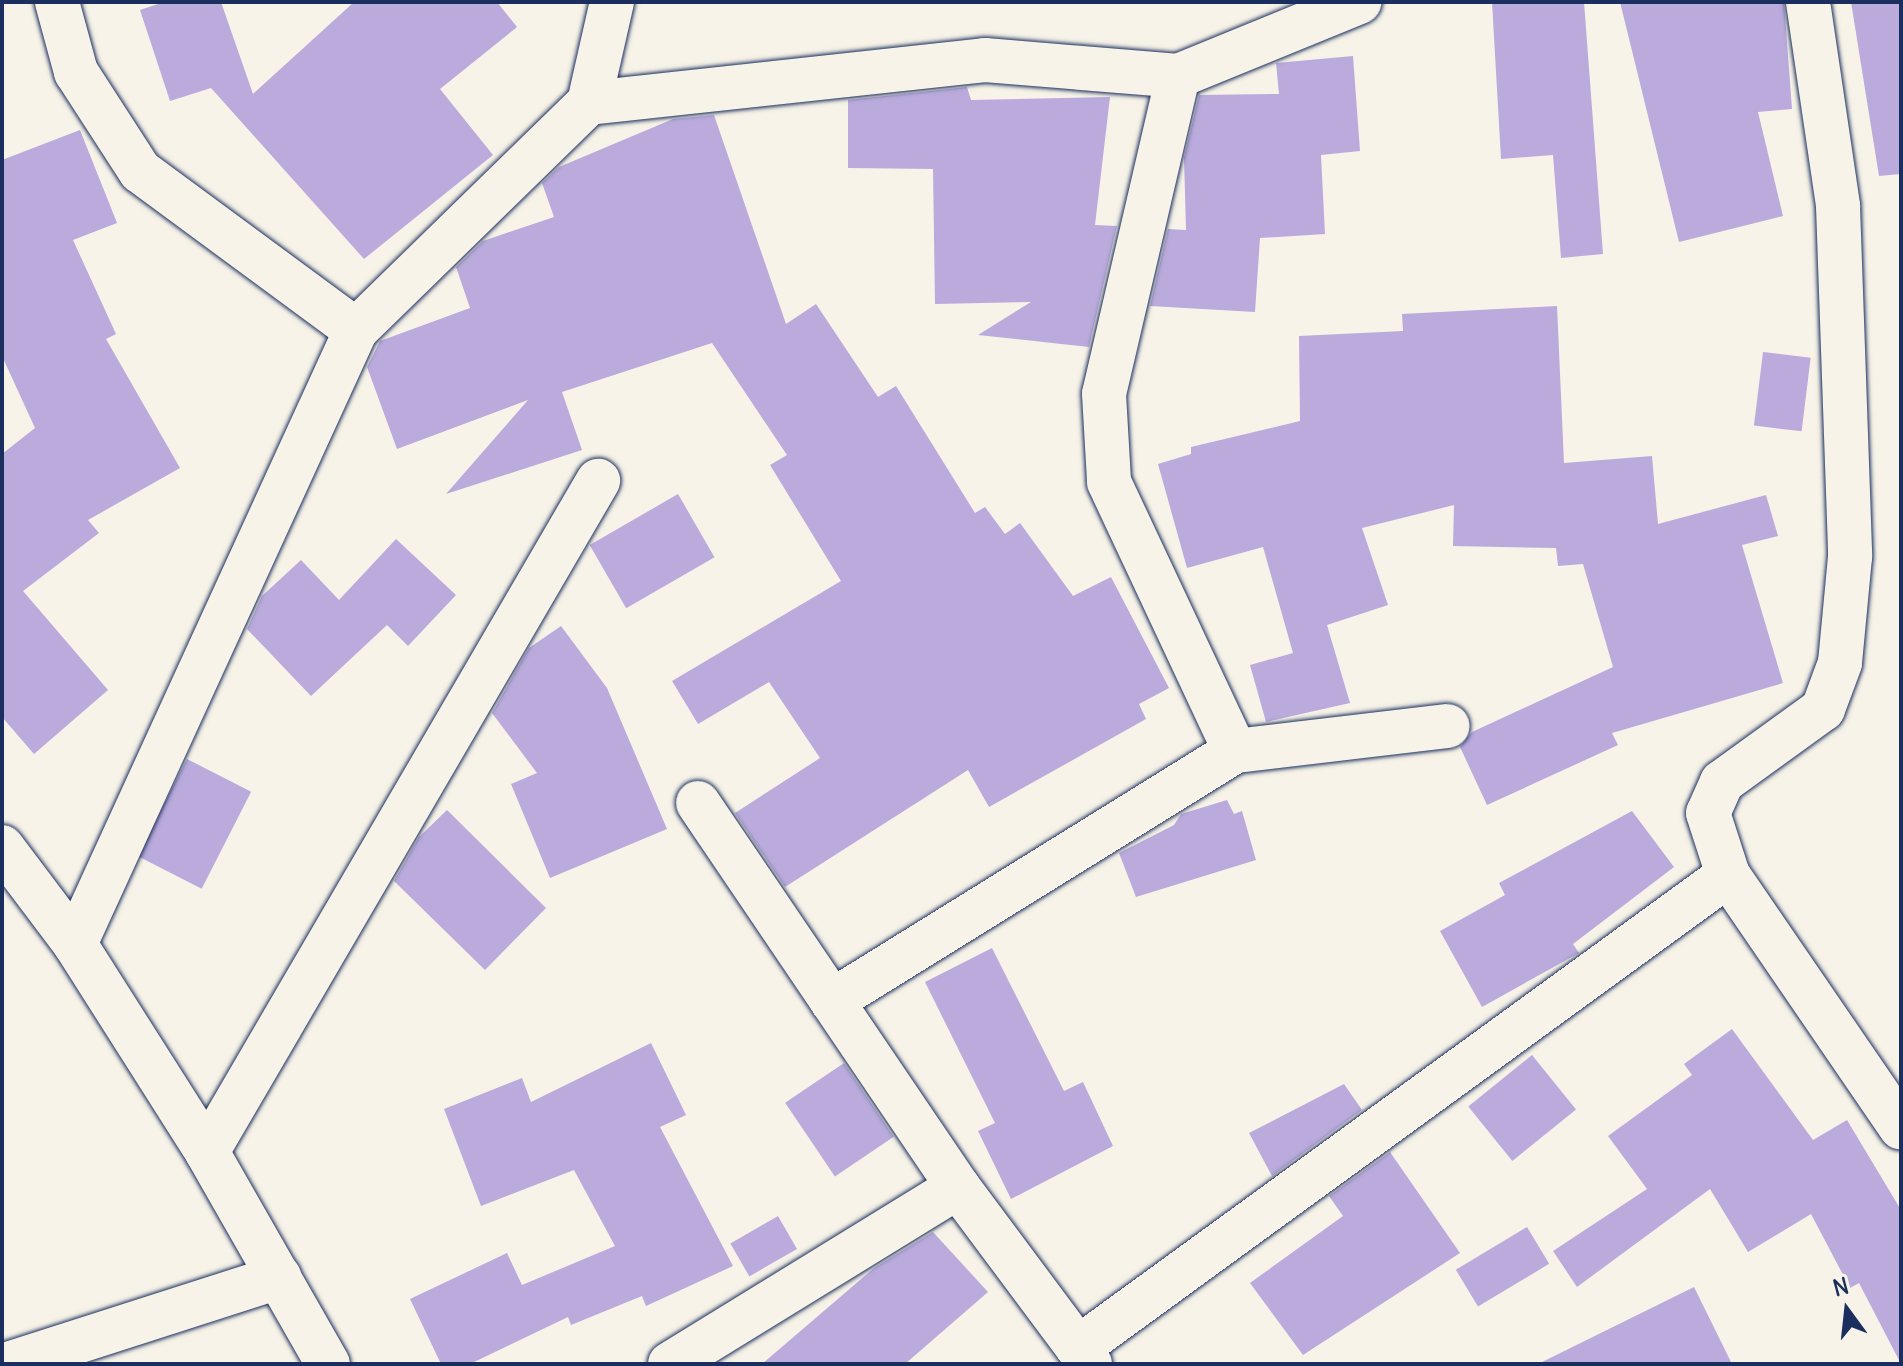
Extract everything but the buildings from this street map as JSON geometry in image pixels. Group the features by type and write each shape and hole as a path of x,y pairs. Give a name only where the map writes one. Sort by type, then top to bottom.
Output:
{"street":[{"path":"57,2 76,72 140,171 356,330"},
{"path":"75,944 356,330 589,103 612,2"},
{"path":"589,103 985,60 1178,76 1359,2"},
{"path":"1808,2 1838,206 1849,572 1840,663 1823,709 1722,782 1708,813 1728,875 1901,1128"},
{"path":"1178,76 1104,394 1109,482 1235,751"},
{"path":"207,1152 598,481"},
{"path":"832,1001 1235,751 1448,726"},
{"path":"698,803 958,1187 1084,1356 1728,875"},
{"path":"2,847 75,944 207,1152 328,1364"},
{"path":"670,1364 958,1187"},
{"path":"8,1364 279,1277"}]}
